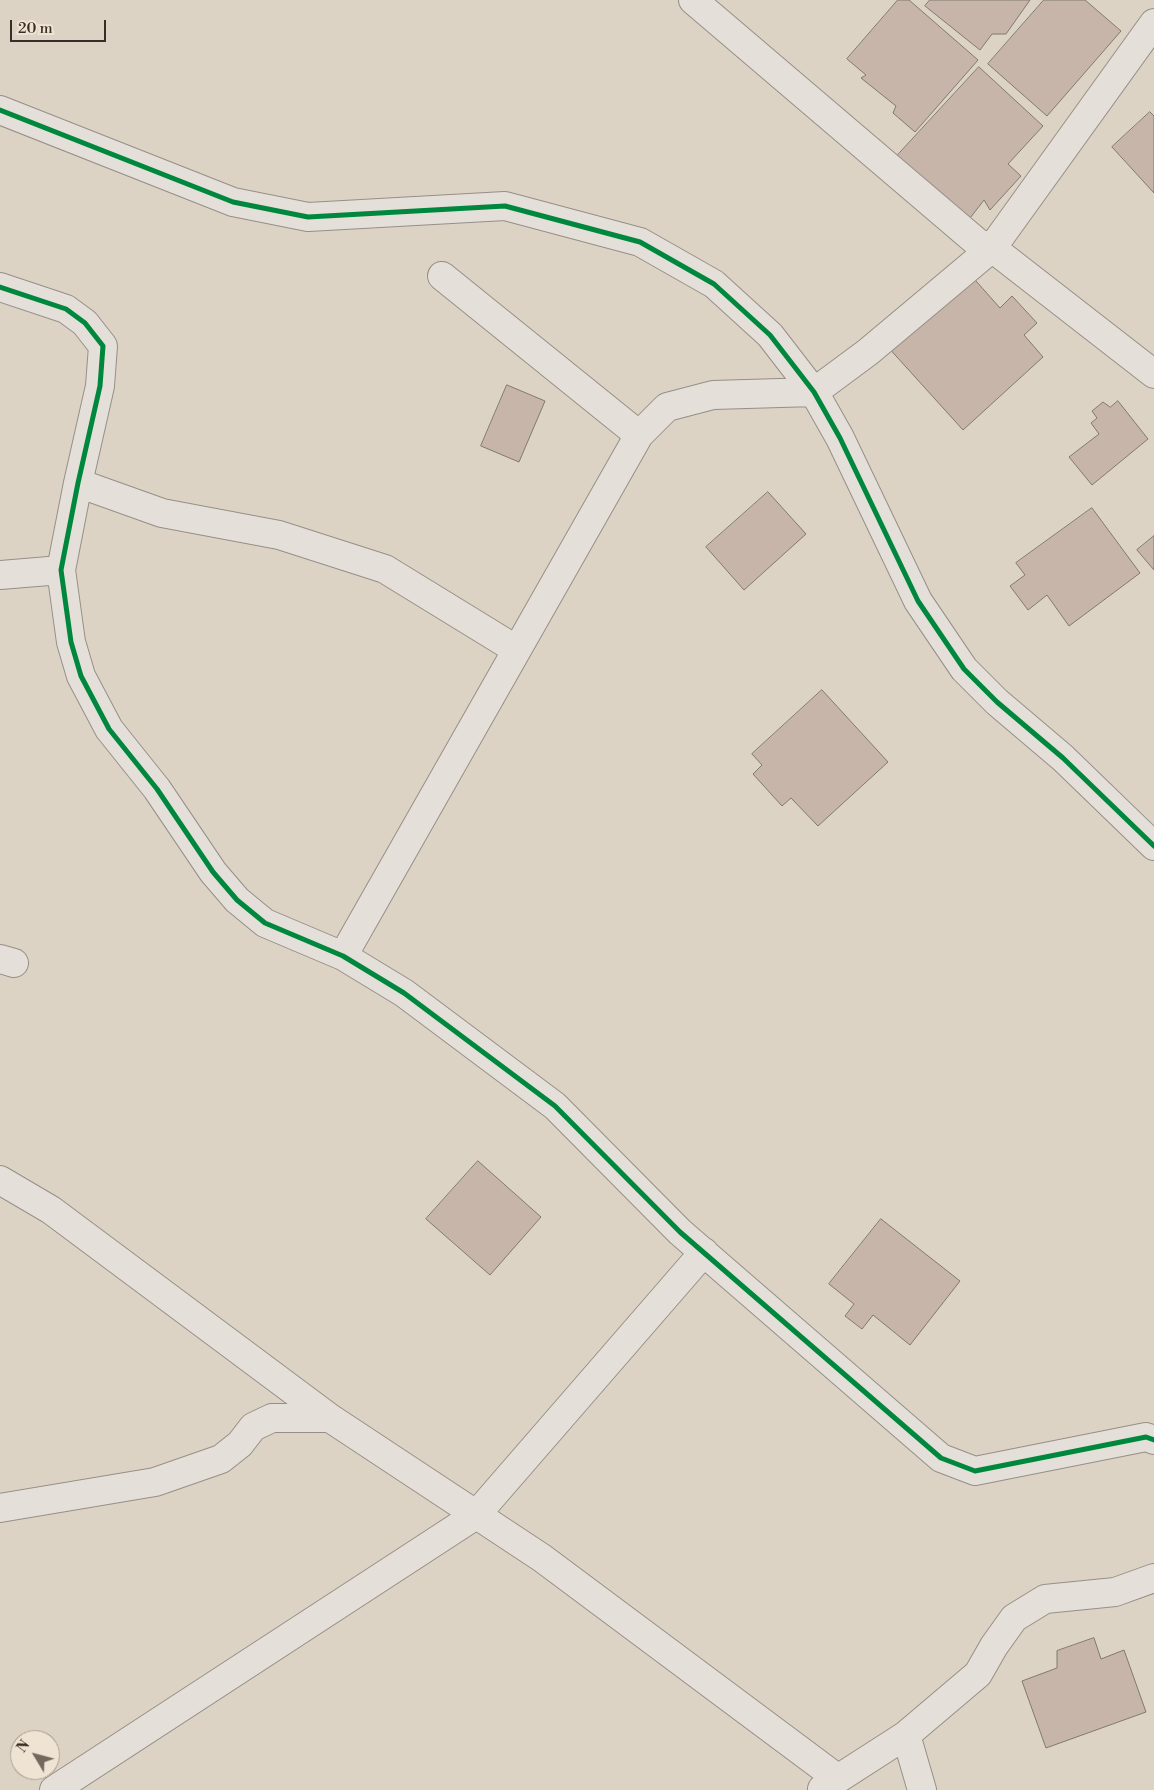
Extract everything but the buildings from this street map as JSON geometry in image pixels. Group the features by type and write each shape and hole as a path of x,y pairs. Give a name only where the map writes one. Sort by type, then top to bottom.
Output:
{"street":[{"path":"693,0 978,243 992,248 1154,374"},
{"path":"343,956 639,435 667,407 713,395 814,392 868,352 992,248 1154,23"},
{"path":"0,110 233,202 308,217 505,206 640,242 714,284 770,335 814,392 840,438 918,601 964,669 997,702 1063,758 1154,846"},
{"path":"442,276 639,435"},
{"path":"0,287 66,308 85,323 103,346 100,386 61,570 71,642 81,676 109,729 157,789 213,872 236,900 265,923 343,956 404,993 555,1106 680,1232 941,1458 975,1471 1146,1436 1154,1440"},
{"path":"78,483 162,513 280,535 385,569 517,650"},
{"path":"0,575 61,570"},
{"path":"0,1180 51,1210 330,1418 542,1558 829,1784 906,1735 978,1674 994,1646 1014,1618 1045,1599 1115,1592 1154,1578"},
{"path":"54,1790 476,1515 704,1252"},
{"path":"0,1508 155,1482 221,1459 240,1444 253,1427 272,1418 330,1418"},
{"path":"906,1735 922,1790"}],"cycle path":[{"path":"0,110 233,202 308,217 505,206 640,242 714,284 770,335 814,392 840,438 918,601 964,669 997,702 1063,758 1154,846"},
{"path":"0,287 66,309 85,323 103,346 100,386 61,570 71,642 81,676 109,729 157,789 213,872 237,900 265,923 343,956 404,993 555,1106 680,1232 941,1458 975,1471 1146,1437 1154,1440"}]}
